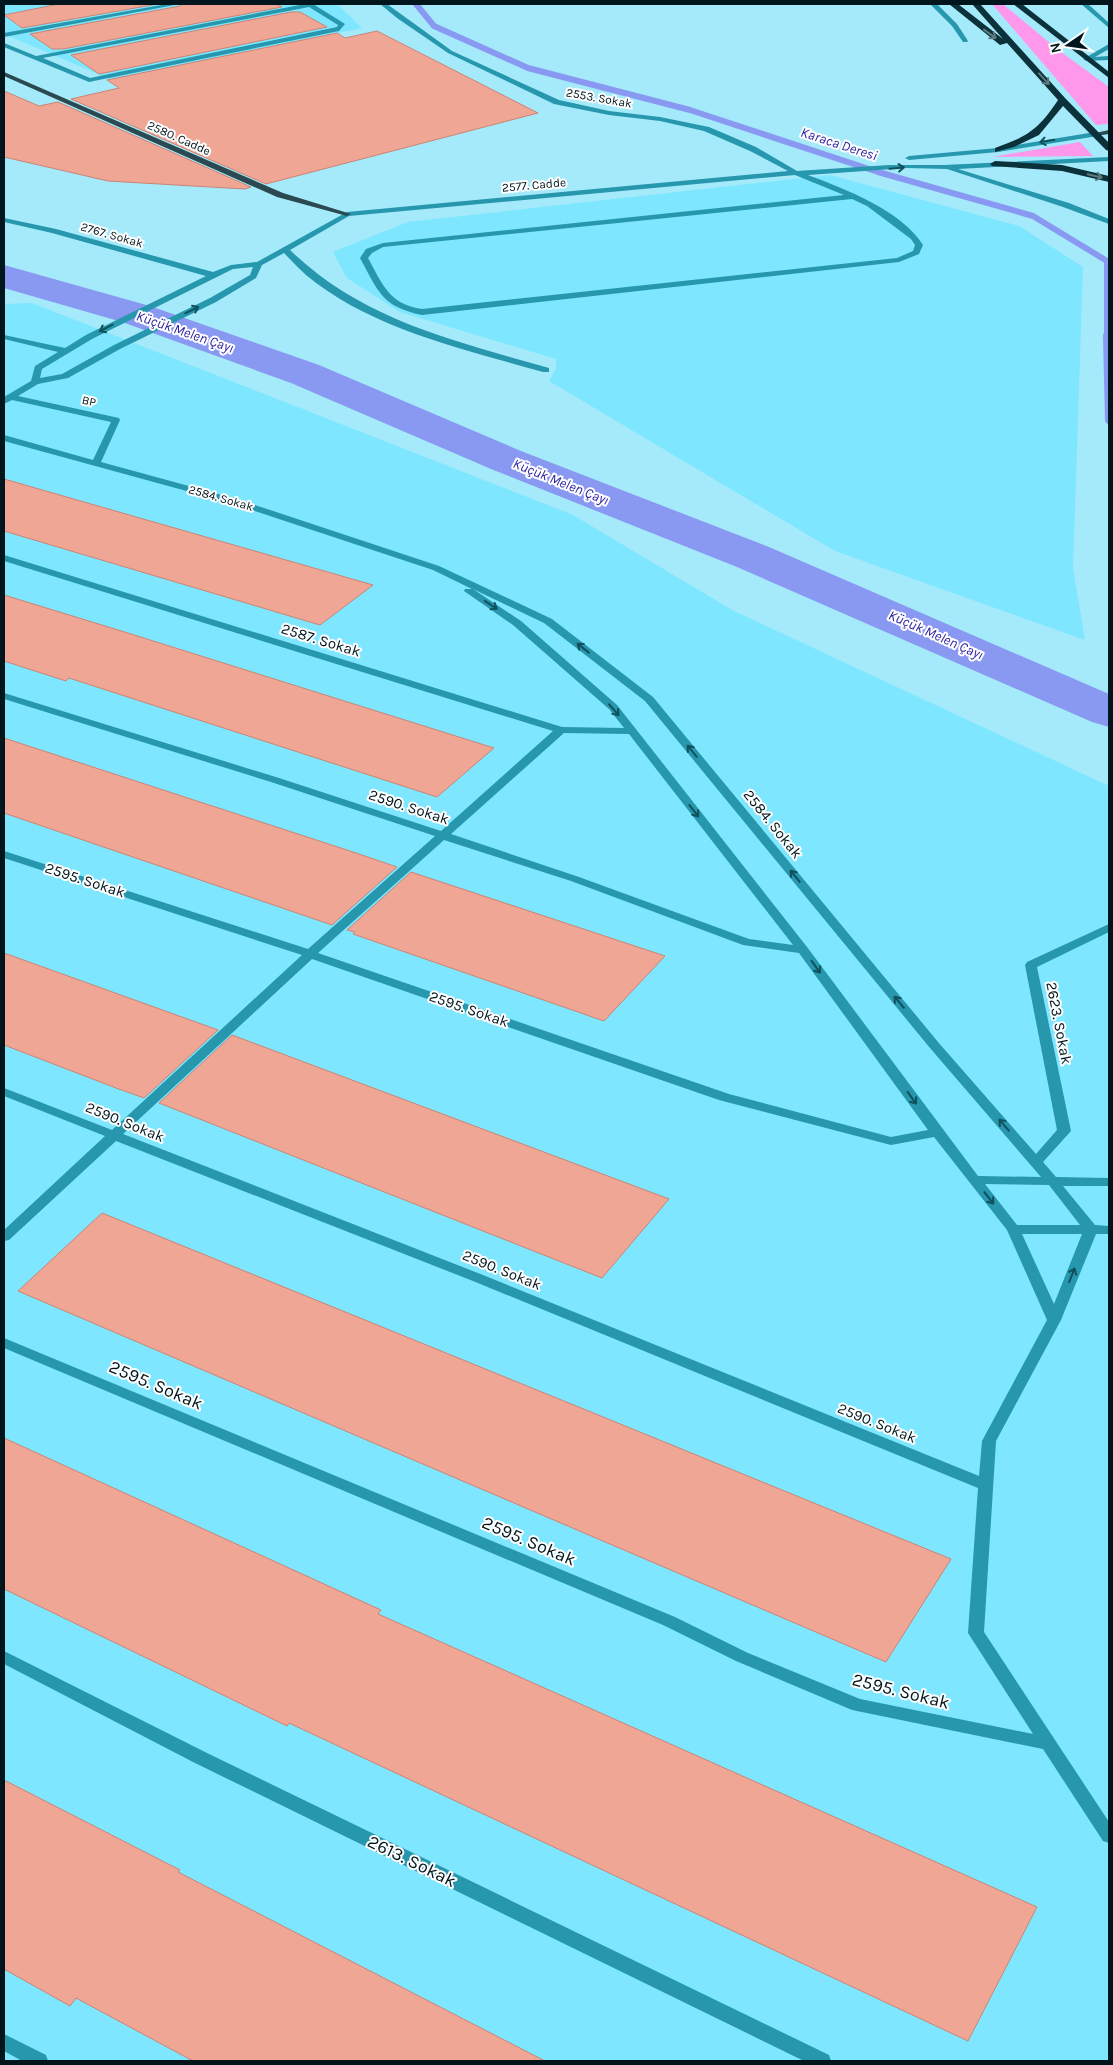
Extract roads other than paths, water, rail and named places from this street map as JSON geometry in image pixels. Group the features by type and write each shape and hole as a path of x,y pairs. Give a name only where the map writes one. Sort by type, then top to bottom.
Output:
{"highway":[{"path":"953,4 978,26 1028,62"},
{"path":"976,4 1062,100 1109,148"},
{"path":"1017,4 1109,76"},
{"path":"1026,4 1038,22"},
{"path":"998,150 1028,140 1045,127 1062,100"},
{"path":"995,164 1062,168 1109,179"}],"main road":[{"name":"2580. Cadde","path":"4,74 280,195 348,214"},
{"path":"1095,134 1109,132"}],"street":[{"path":"4,35 177,4"},
{"name":"2553. Sokak","path":"383,4 398,17 450,52 557,102 660,119 706,129 753,149 796,173 855,196 884,213 914,237 919,245 916,252 899,260 422,312 403,308 392,303 364,258 369,250 383,244 855,196"},
{"path":"933,4 955,25 965,41"},
{"path":"1084,4 1109,26"},
{"path":"4,45 34,58 89,80 339,29 342,24 310,5 34,58"},
{"path":"1086,59 1109,46"},
{"path":"1086,59 1109,58"},
{"path":"796,173 815,167 998,150 1095,134"},
{"path":"796,173 924,165 944,167 1109,159"},
{"path":"944,167 1066,204 1109,222"},
{"name":"2577. Cadde","path":"259,264 348,214 796,173"},
{"name":"2767. Sokak","path":"4,220 53,230 213,276"},
{"path":"284,249 313,276 358,305 397,322 451,341 546,370"},
{"path":"35,382 38,368 89,337 231,267 259,264"},
{"path":"7,399 35,382 65,376 117,347 213,300 253,276 259,264"},
{"path":"4,337 66,351"},
{"name":"BP","path":"7,399 116,420 96,464"},
{"name":"2584. Sokak","path":"4,438 237,502 436,568 548,621 649,699 934,1045 1053,1182 1090,1230"},
{"name":"2587. Sokak","path":"4,558 561,730 632,731"},
{"name":"2584. Sokak","path":"436,568 517,623 613,707 803,950 937,1132 1013,1229 1054,1320"},
{"name":"2590. Sokak","path":"4,696 275,780 575,879 747,942 803,950"},
{"path":"4,1237 310,954 561,730"},
{"name":"2595. Sokak","path":"4,854 310,954 724,1097 890,1141 937,1132"},
{"name":"2623. Sokak","path":"1036,1162 1064,1131 1031,965 1109,928"},
{"name":"2590. Sokak","path":"4,1092 496,1285 986,1485"},
{"path":"975,1180 1109,1182"},
{"path":"1013,1229 1109,1230"},
{"path":"1090,1230 1054,1320 989,1441 976,1633 1109,1836"},
{"name":"2595. Sokak","path":"4,1343 669,1621 742,1657 858,1705 1049,1744"},
{"name":"2613. Sokak","path":"4,1657 201,1758 822,2061"},
{"path":"4,2042 39,2061"}],"waterway":[{"name":"Karaca Deresi","path":"416,4 434,26 528,68 690,110 878,172 1033,216 1107,261 1107,336"},
{"name":"Küçük Melen Çayı","path":"4,276 136,314 305,374 506,460 753,557 1109,712"},
{"name":"Karaca Deresi","path":"1107,336 1109,420"}]}
